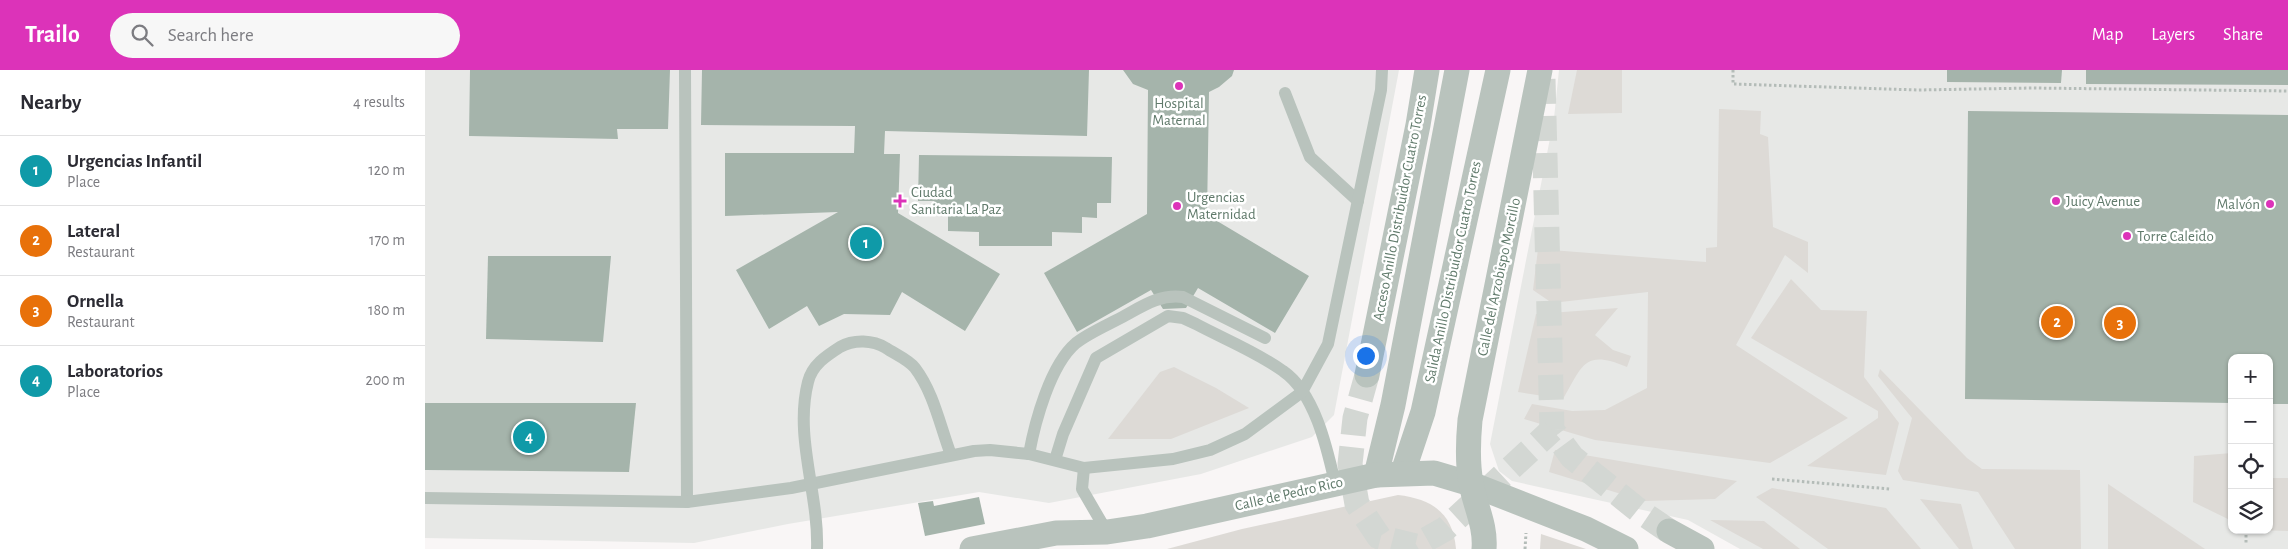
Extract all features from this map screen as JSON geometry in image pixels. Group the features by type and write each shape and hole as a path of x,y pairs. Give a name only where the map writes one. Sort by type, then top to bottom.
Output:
{"street":[{"name":"Acceso Anillo Distribuidor Cuatro Torres","path":"1367,375 1417,135 1427,70"},
{"path":"1376,474 1393,405 1457,70"},
{"name":"Salida Anillo Distribuidor Cuatro Torres","path":"1403,472 1423,412 1498,70"},
{"name":"Calle del Arzobispo Morcillo","path":"1471,484 1467,448 1470,420 1540,70"},
{"name":"Calle de Pedro Rico","path":"972,549 1056,533 1107,540 1147,526 1376,474 1403,472 1434,473 1471,484 1586,529 1626,549"},
{"path":"1471,484 1483,530 1484,549"},
{"path":"1669,531 1702,549"}],"lane":[{"path":"685,70 687,502"},
{"path":"425,498 687,502 812,484 951,455 990,450 1029,454 1084,468 1173,459 1210,450 1245,434 1302,392 1329,344 1381,90 1382,70"},
{"path":"1285,93 1311,157 1358,201"},
{"path":"1029,454 1033,430 1060,362 1076,344 1152,300 1172,295 1183,297 1265,338"},
{"path":"1055,460 1063,434 1091,365 1097,358 1168,316 1183,318 1196,324 1285,372 1302,392 1318,421 1329,453 1335,483"},
{"path":"817,549 812,484 804,433 804,405 808,381 821,359 849,342 878,343 914,366 932,399 951,455"},
{"path":"1084,468 1082,489 1107,540"}],"path":[{"path":"1733,70 1733,84 1918,90 2033,88 2288,91"},
{"path":"1772,479 1890,490"},
{"path":"1525,528 1525,549"},
{"path":"2246,534 2246,544"}],"shaded area":[{"name":"Ciudad Sanitaria La Paz","path":"425,70 1399,70 1334,415 1312,437 1201,474 1049,503 979,492 788,524 694,543 425,538"},
{"path":"1559,70 2288,70 2288,549 1740,549 1688,520 1512,481 1499,471 1490,444 1554,118"},
{"path":"1577,70 1622,70 1622,113 1568,114"},
{"path":"1719,109 1761,111 1760,134 1768,137 1773,227 1808,242 1808,273 1785,255 1736,345 1848,418 1770,463 1595,440 1524,419 1532,404 1572,411 1605,410 1647,388 1648,292 1552,303 1533,290 1538,249 1706,262 1706,248 1717,247"},
{"path":"1791,279 1821,310 1867,311 1864,377 1899,423 1886,475 1807,466 1878,418 1878,411 1751,338"},
{"path":"1618,308 1595,335 1613,350 1631,356 1627,367 1613,362 1593,360 1581,369 1563,399 1518,392 1536,314"},
{"path":"1174,367 1216,388 1249,408 1171,439 1108,439 1160,372"},
{"path":"1880,369 1967,458 1982,469 2080,470 2081,549 2015,549 1978,492 1903,480 1898,471 1912,418 1878,376"},
{"path":"1555,450 1737,481 1715,499 1644,501 1549,472"},
{"path":"2228,453 2228,519 2193,502 2194,456"},
{"path":"2273,478 2288,478 2288,531 2273,531"},
{"path":"2108,484 2205,549 2108,549"},
{"path":"1772,488 1886,508 1921,549 1828,549 1756,497"},
{"path":"1398,495 1421,500 1439,510 1450,526 1456,549 1167,549 1242,529"},
{"path":"1920,499 1961,504 1973,549 1959,549"},
{"path":"1710,520 1764,521 1800,549 1763,549"},
{"path":"1541,534 1586,549 1540,549"}],"building":[{"path":"470,70 670,70 668,129 617,129 618,139 469,136"},
{"path":"702,70 1089,70 1087,136 885,131 884,154 900,154 898,213 1000,274 965,331 902,292 890,315 844,314 819,326 807,306 769,329 736,270 838,212 725,216 725,153 854,153 855,126 701,125"},
{"name":"Urgencias Maternidad","path":"1123,70 1234,70 1232,76 1219,87 1209,92 1207,215 1309,276 1275,333 1198,288 1186,308 1163,309 1151,290 1077,332 1044,273 1147,214 1148,90 1133,84"},
{"path":"1947,70 2062,70 2061,83 1947,82"},
{"path":"2086,70 2288,70 2288,85 2086,84"},
{"name":"Torre Caleido","path":"1968,111 2288,115 2288,404 2273,404 2273,354 2228,354 2228,403 1965,399"},
{"path":"919,155 1112,157 1111,203 1097,203 1097,218 1082,217 1082,233 1052,232 1052,246 979,246 979,232 948,231 948,216 933,216 934,201 918,201"},
{"path":"488,256 611,256 603,342 486,339"},
{"path":"425,403 636,403 629,472 425,470"},
{"path":"979,497 985,524 925,536 918,503 933,501 934,506"}],"tunnel":[{"path":"1543,79 1552,430 1572,457 1638,510 1669,531"},
{"path":"1367,375 1355,418 1350,464 1357,504 1379,537 1415,546 1445,529 1552,430"}],"place":[{"name":"Hospital Maternal","path":"1179,86"},
{"name":"Ciudad Sanitaria La Paz","path":"900,201"},
{"name":"Juicy Avenue","path":"2056,201"},
{"name":"Malvón","path":"2270,204"},
{"name":"Urgencias Maternidad","path":"1177,206"},
{"name":"Torre Caleido","path":"2127,236"},
{"name":"Urgencias Infantil","path":"866,243"},
{"name":"Lateral","path":"2057,322"},
{"name":"Ornella","path":"2120,323"},
{"name":"Laboratorios","path":"529,437"}]}
